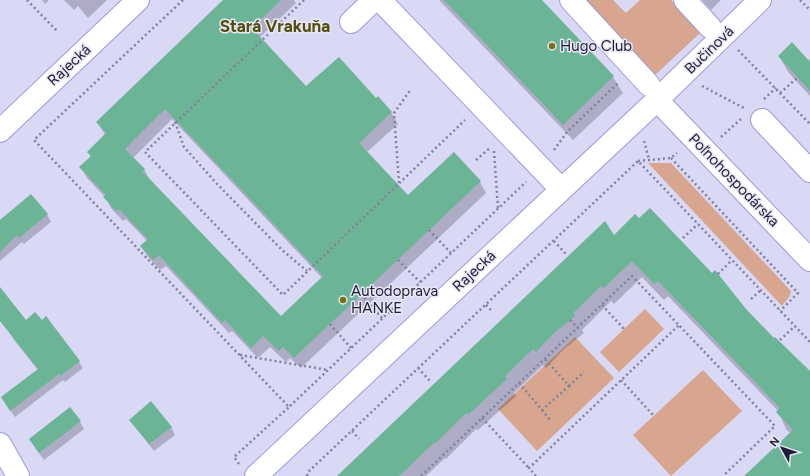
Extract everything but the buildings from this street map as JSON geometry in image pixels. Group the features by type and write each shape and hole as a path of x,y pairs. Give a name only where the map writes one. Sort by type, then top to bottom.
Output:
{"street":[{"name":"Rajecká","path":"0,130 138,0"},
{"path":"351,22 374,0"},
{"path":"380,0 561,189"},
{"name":"Poľnohospodárska","path":"570,0 694,138 810,260"},
{"path":"685,0 710,27"},
{"name":"Bučinová","path":"653,93 760,0"},
{"name":"Rajecká","path":"249,471 561,189 653,93"},
{"path":"756,115 810,171"},
{"path":"0,444 18,476"}],"path":[{"path":"28,0 57,31"},
{"path":"183,0 34,140 289,407"},
{"path":"304,0 145,152 283,295 470,115"},
{"path":"800,0 810,10"},
{"path":"733,45 809,123"},
{"path":"249,471 234,457 289,407 541,168 567,132 633,69"},
{"path":"780,93 797,78"},
{"path":"696,83 756,115"},
{"path":"398,184 394,113 411,89"},
{"path":"176,122 184,147 193,158 282,250 308,271"},
{"path":"307,476 308,472 638,161 671,158 694,138"},
{"path":"644,140 649,160"},
{"path":"476,160 493,145 498,208"},
{"path":"671,158 798,294 780,311"},
{"path":"638,161 810,342"},
{"path":"683,238 698,224"},
{"path":"429,230 451,253"},
{"path":"554,241 566,254"},
{"path":"398,260 420,282"},
{"path":"718,274 732,260"},
{"path":"421,476 632,276 775,426 723,476"},
{"path":"751,299 761,290"},
{"path":"361,294 382,318"},
{"path":"486,304 493,312"},
{"path":"602,305 624,329"},
{"path":"570,320 578,328"},
{"path":"330,324 351,348"},
{"path":"529,468 679,325"},
{"path":"780,340 795,326"},
{"path":"239,355 328,370"},
{"path":"544,359 569,386"},
{"path":"418,368 431,382"},
{"path":"542,410 584,372"},
{"path":"621,380 654,416"},
{"path":"519,383 550,420"},
{"path":"482,418 536,476"},
{"path":"352,431 359,439"}],"shaded area":[{"path":"583,0 613,0 626,13 640,0 671,0 701,32 653,77"},
{"path":"648,163 671,163 791,291 790,296 782,306"},
{"path":"645,309 664,329 619,372 600,352"},
{"path":"575,337 614,378 537,451 498,409"},
{"path":"703,370 742,411 671,476 633,435"}],"place":[{"name":"Hugo Club","path":"552,46"},
{"name":"Autodoprava HANKE","path":"343,300"}],"district":[{"name":"Stará Vrakuňa","path":"275,26"}]}
